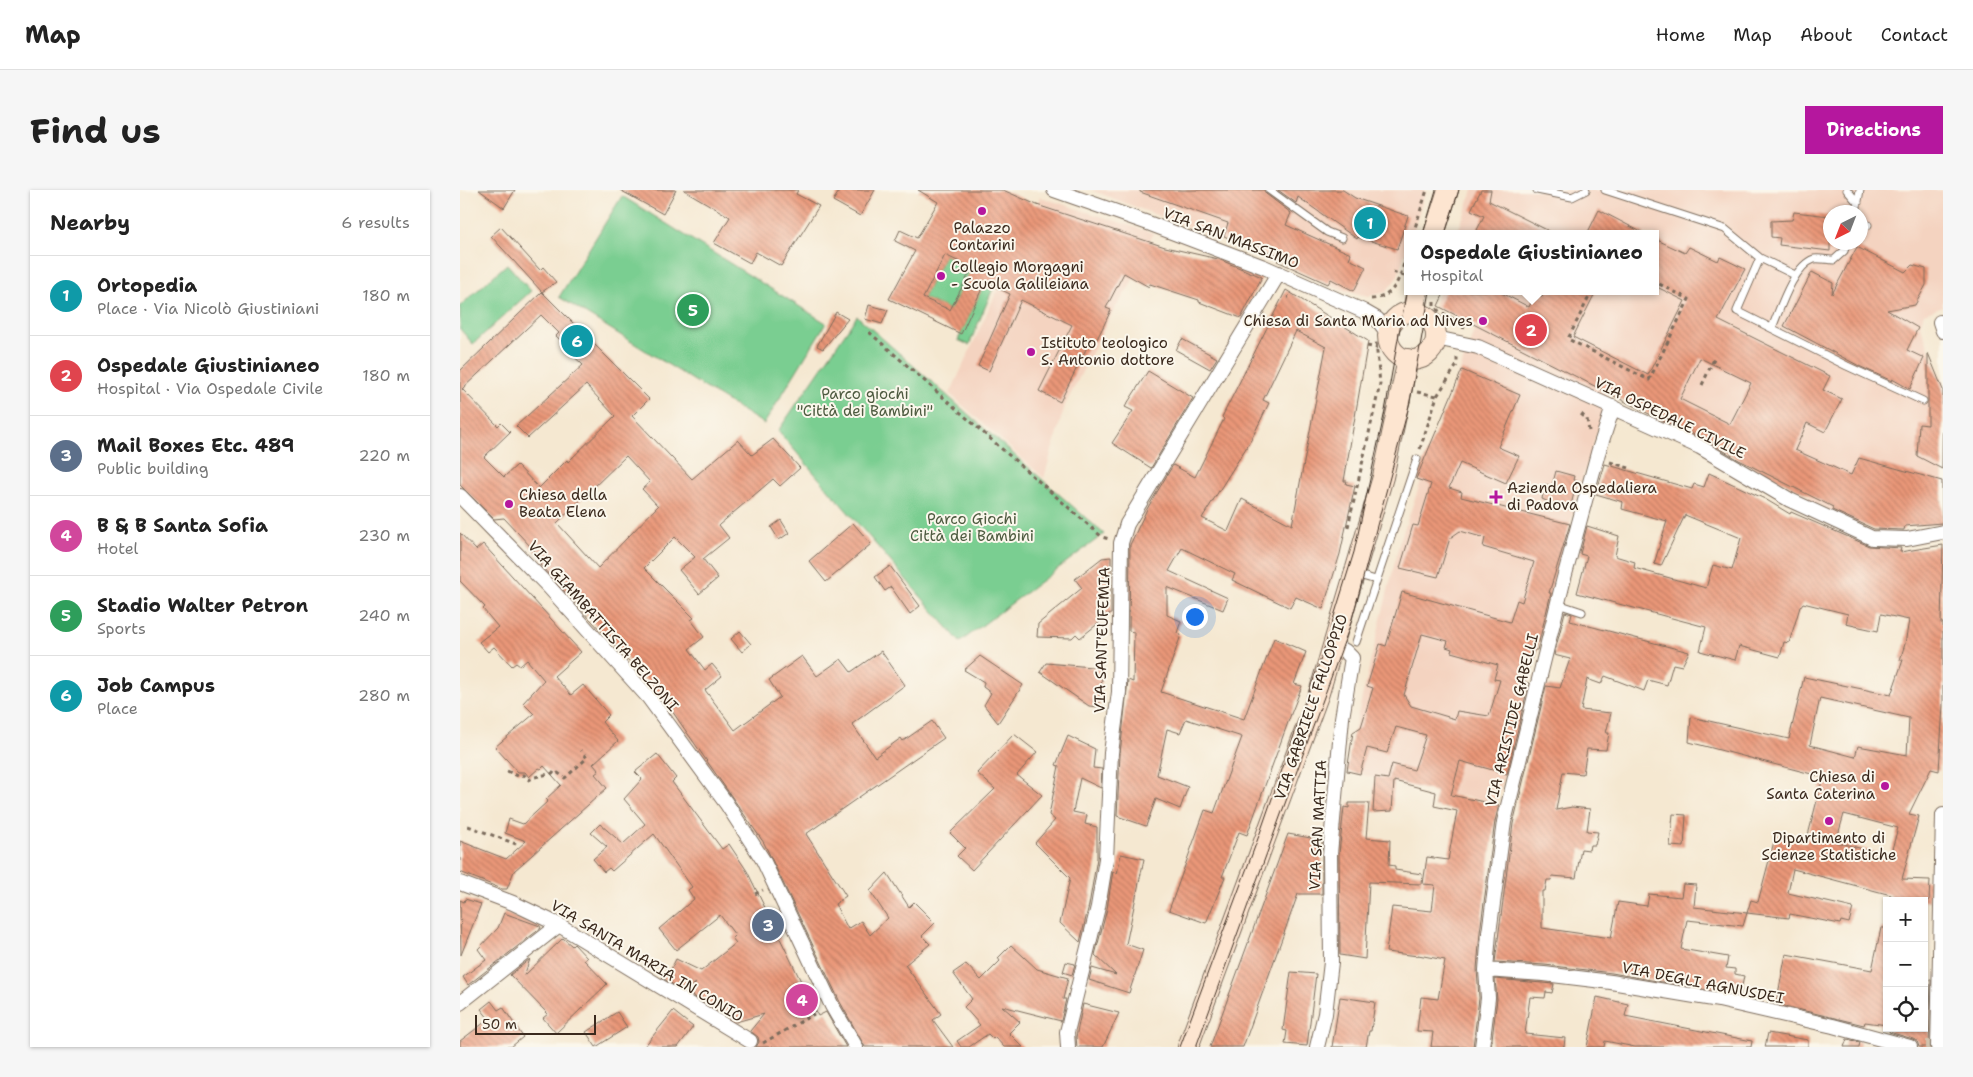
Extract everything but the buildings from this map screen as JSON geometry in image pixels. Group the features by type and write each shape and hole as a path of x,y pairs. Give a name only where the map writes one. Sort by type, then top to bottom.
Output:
{"street":[{"name":"VIA SAN MASSIMO","path":"1054,190 1148,223 1279,273 1363,311 1377,319 1380,338"},
{"path":"1435,230 1448,190"},
{"name":"VIA SANT'EUFEMIA","path":"1068,1047 1067,1032 1098,906 1106,859 1111,753 1119,692 1121,543 1127,524 1279,273"},
{"path":"1413,311 1425,295"},
{"path":"1413,311 1423,314 1431,321 1436,338 1431,350 1426,355 1420,358 1408,359 1399,357 1380,338 1393,319 1406,312 1413,311"},
{"name":"VIA OSPEDALE CIVILE","path":"1436,338 1478,347 1612,407 1714,454 1790,500 1872,538 1907,539 1943,532"},
{"name":"VIA GABRIELE FALLOPPIO","path":"1188,1047 1319,693 1383,477 1408,359"},
{"name":"VIA ARISTIDE GABELLI","path":"1482,1047 1488,998 1486,970 1489,933 1504,822 1558,604 1612,407"},
{"name":"VIA GIAMBATTISTA BELZONI","path":"460,496 543,580 649,698 726,803 763,860 832,1006 856,1047"},
{"name":"VIA SAN MATTIA","path":"1316,1047 1325,1014 1331,962 1330,854 1342,718 1352,658 1345,651 1334,646"},
{"path":"1933,1047 1938,1047 1943,814"},
{"name":"VIA SANTA MARIA IN CONIO","path":"460,883 514,903 559,925 750,1041"},
{"path":"460,1003 559,925"},
{"name":"VIA DEGLI AGNUSDEI","path":"1486,970 1611,982 1719,1000 1833,1026 1910,1047"}],"lane":[{"path":"1269,190 1327,232 1342,238"},
{"path":"1537,190 1572,197 1586,190"},
{"path":"1605,190 1725,229 1760,258 1796,275"},
{"path":"1847,190 1858,203"},
{"path":"1858,203 1860,190"},
{"path":"1772,328 1796,275 1807,263 1816,258 1834,260 1844,250"},
{"path":"1760,258 1737,311 1923,401"},
{"path":"1356,642 1417,459"},
{"path":"1355,574 1376,580"},
{"path":"1558,604 1582,612"}],"path":[{"path":"1414,230 1427,190"},
{"path":"1366,299 1377,299 1388,294 1396,286 1404,262"},
{"path":"1393,272 1404,276"},
{"path":"1590,295 1568,339 1649,380 1689,299 1659,284"},
{"path":"1427,295 1434,307 1440,312 1464,325"},
{"path":"869,332 1102,537 1121,543"},
{"path":"1367,346 1380,338"},
{"path":"1346,534 1380,384 1380,338"},
{"path":"1417,459 1437,396 1456,365 1458,354"},
{"path":"1702,385 1715,357"},
{"path":"507,771 518,776 524,775 529,780 553,773 556,775 558,773 565,778 587,758 581,750"},
{"path":"468,826 516,844"},
{"name":"VIA SANTA MARIA IN CONIO","path":"750,1041 764,1043 814,1014"}],"shaded area":[{"path":"1091,190 1426,190 1413,230 1404,230 1404,257 1398,276 1386,292 1369,296 1340,290 1277,261"},
{"name":"Azienda Ospedaliera di Padova","path":"1473,190 1943,190 1943,306 1924,313 1920,325 1943,384 1942,522 1939,524 1888,527 1886,532 1853,522 1807,501 1810,495 1609,393 1580,487 1497,802 1435,792 1347,771 1355,726 1400,541 1476,325 1434,307 1438,295 1659,295 1659,230 1458,230"},
{"name":"Istituto teologico S. Antonio dottore","path":"1040,197 1153,233 1130,286 1114,310 1065,405 1044,478 950,394"}],"green space":[{"path":"622,196 826,323 764,424 559,297"},
{"path":"1008,253 969,345 958,340 994,263"},
{"path":"945,255 972,268 950,310 923,298"},
{"path":"507,264 531,291 473,344 460,329 460,306"},
{"name":"Parco Giochi Città dei Bambini","path":"857,316 1104,534 960,642 778,431"}],"tunnel":[{"path":"1926,1047 1933,1047"}],"tram line":[{"path":"1424,230 1436,190"},
{"path":"1446,230 1459,190"},
{"path":"1180,1047 1260,833 1322,655 1354,552 1385,411 1406,295"},
{"path":"1196,1047 1351,623 1410,402 1429,295"}],"place":[{"name":"Palazzo Contarini","path":"982,211"},
{"name":"Ortopedia","path":"1370,223"},
{"name":"Collegio Morgagni - Scuola Galileiana","path":"941,276"},
{"name":"Stadio Walter Petron","path":"693,310"},
{"name":"Chiesa di Santa Maria ad Nives","path":"1483,321"},
{"name":"Ospedale Giustinianeo","path":"1531,330"},
{"name":"Job Campus","path":"577,341"},
{"name":"Istituto teologico S. Antonio dottore","path":"1031,352"},
{"name":"Azienda Ospedaliera di Padova","path":"1496,497"},
{"name":"Chiesa della Beata Elena","path":"509,504"},
{"name":"Chiesa di Santa Caterina","path":"1885,786"},
{"name":"Dipartimento di Scienze Statistiche","path":"1829,821"},
{"name":"Mail Boxes Etc. 489","path":"768,925"},
{"name":"B & B Santa Sofia","path":"802,1000"}],"park label":[{"name":"Parco giochi \"Città dei Bambini\"","path":"865,402"}]}
